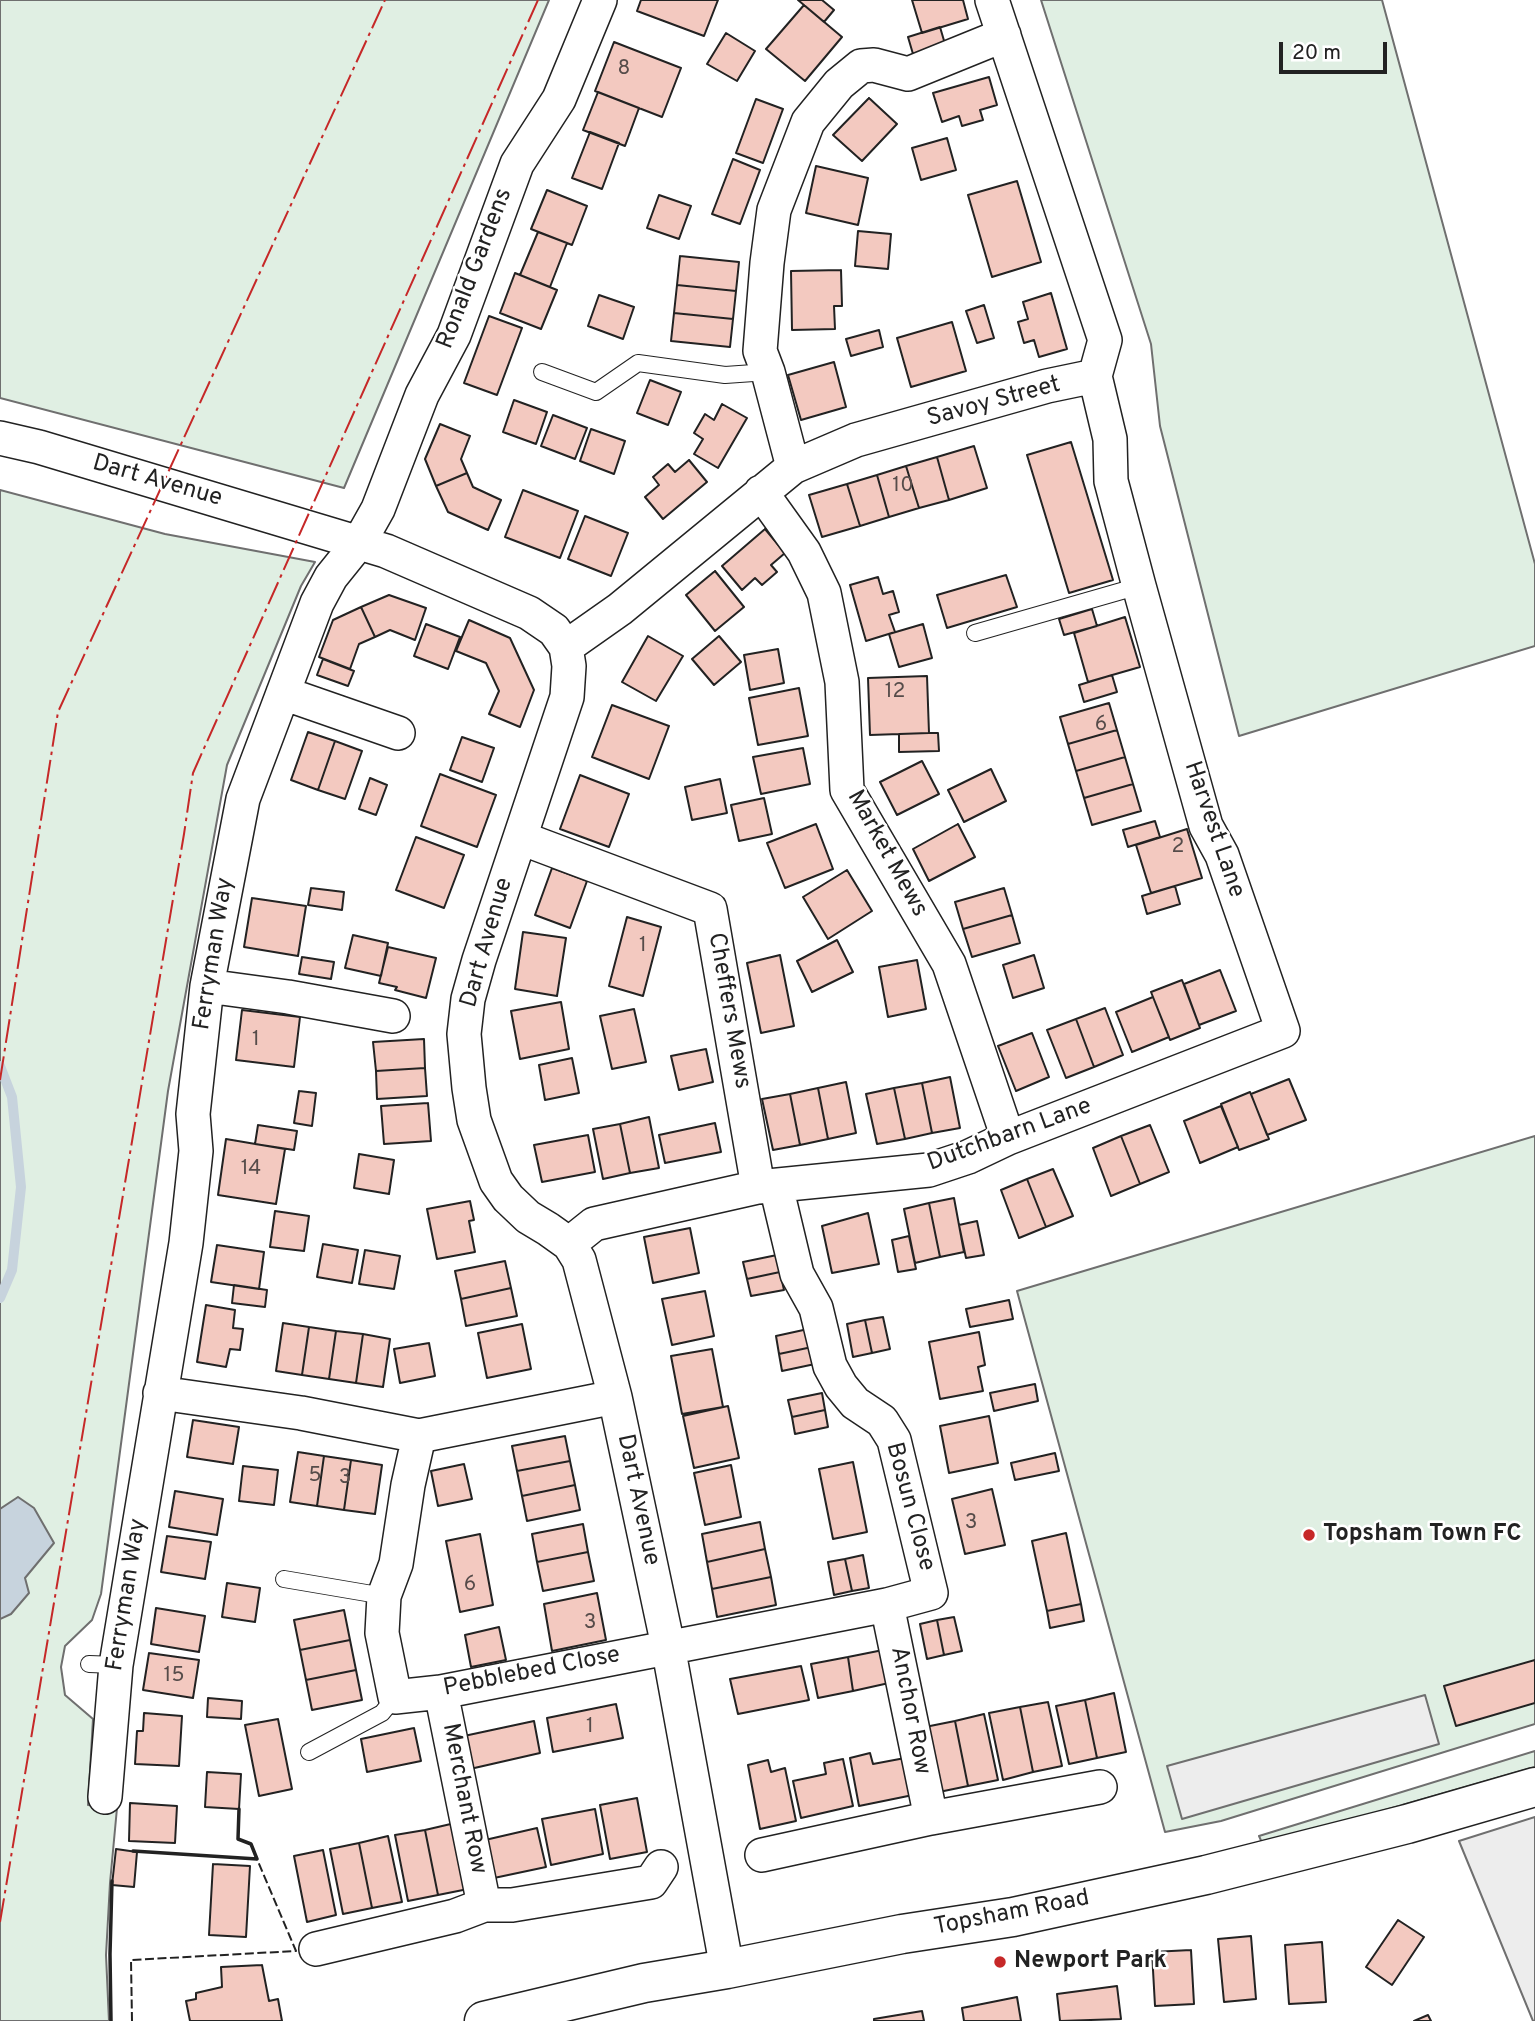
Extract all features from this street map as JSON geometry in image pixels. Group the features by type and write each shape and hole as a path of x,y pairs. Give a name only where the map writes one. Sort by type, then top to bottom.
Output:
{"street":[{"name":"Ronald Gardens","path":"360,541 378,509 422,395 454,335 517,164 559,99 600,0"},
{"name":"Savoy Street","path":"566,647 630,601 793,467 856,440 1034,389 1095,376 1105,340 992,0"},
{"path":"793,467 760,351 774,210 807,122 839,84 861,66 874,65 908,74 1004,36"},
{"name":"Harvest Lane","path":"1095,376 1110,439 1111,481 1206,825 1222,855 1283,1031"},
{"name":"Dart Avenue","path":"0,438 360,541 529,613 554,630 566,647 569,666 567,697 468,999 464,1034 469,1088 474,1120 496,1181 508,1198 528,1217 569,1244 579,1260 615,1397 668,1646 727,1969"},
{"name":"Market Mews","path":"761,492 804,552 824,593 842,682 847,790 949,964 1008,1138"},
{"name":"Ferryman Way","path":"105,1797 103,1665 160,1393 186,1243 196,1151 193,1114 207,986 243,799 317,603 331,577 360,541"},
{"path":"283,693 398,733"},
{"name":"Cheffers Mews","path":"521,838 710,909 767,1186"},
{"path":"207,986 288,996 393,1016"},
{"name":"Dutchbarn Lane","path":"569,1244 594,1224 767,1186 929,1170 968,1157 1008,1138 1283,1031"},
{"name":"Bosun Close","path":"668,1646 887,1605 931,1593 894,1440 882,1421 855,1403 830,1366 816,1308 797,1274 767,1186"},
{"path":"160,1393 301,1413 419,1436 615,1397"},
{"path":"395,1697 382,1633 384,1596 396,1564 408,1485 419,1436"},
{"name":"Anchor Row","path":"887,1605 931,1818"},
{"name":"Pebblebed Close","path":"395,1697 442,1692 668,1646"},
{"name":"Merchant Row","path":"442,1692 484,1905"},
{"path":"762,1855 931,1818 1100,1787"},
{"name":"Topsham Road","path":"484,2021 644,1983 902,1934 1013,1917 1206,1875 1407,1824 1535,1787"},
{"name":"Merchant Row","path":"316,1949 456,1916 484,1905 512,1905 651,1882 661,1867"}],"lane":[{"path":"542,372 596,392 638,363 725,375 768,372"},
{"path":"975,633 1139,586"},
{"path":"284,1579 384,1596"},
{"path":"309,1752 382,1713 395,1697"}],"green space":[{"path":"0,0 549,0 344,488 0,398"},
{"path":"1041,0 1382,0 1535,564 1535,646 1239,736 1160,426 1151,344"},
{"path":"0,490 165,534 315,562 301,586 227,765 168,1091 101,1594 92,1620 65,1646 61,1667 65,1695 93,1719 88,1805 117,1808 106,1955 109,2021 0,2021"},
{"name":"Topsham Town FC","path":"1535,1136 1535,1724 1221,1821 1165,1832 1017,1291"},
{"path":"1535,1751 1535,1767 1263,1845 1259,1836"}],"shaded area":[{"path":"18,1497 34,1508 54,1543 25,1578 29,1593 11,1614 0,1619 0,1509"},
{"path":"1425,1695 1439,1744 1182,1819 1167,1766"},
{"path":"1535,1817 1535,2021 1533,2021 1459,1841"}],"building":[{"path":"641,0 718,0 704,36 637,11"},
{"path":"798,0 822,0 834,10 824,22"},
{"path":"912,0 963,0 968,19 922,33"},
{"path":"804,5 842,37 805,81 766,49"},
{"path":"940,27 945,44 913,54 908,37"},
{"path":"726,33 755,51 737,81 707,64"},
{"path":"614,42 681,68 662,117 595,91"},
{"path":"989,77 997,105 980,110 983,120 962,126 959,116 942,122 933,93"},
{"path":"598,92 639,108 625,146 583,130"},
{"path":"869,98 897,124 862,161 833,135"},
{"path":"756,99 783,109 763,163 736,153"},
{"path":"590,132 619,143 602,189 572,178"},
{"path":"947,138 956,170 921,180 912,148"},
{"path":"733,159 760,170 740,224 712,214"},
{"path":"816,166 868,178 858,225 806,213"},
{"path":"1017,181 1041,262 992,277 968,195"},
{"path":"547,190 587,206 572,245 531,229"},
{"path":"659,195 691,206 679,239 647,228"},
{"path":"858,231 891,234 888,269 855,266"},
{"path":"538,232 567,243 550,287 520,275"},
{"path":"680,256 739,262 736,291 677,285"},
{"path":"841,270 842,306 834,306 835,329 792,330 791,271"},
{"path":"515,273 557,290 541,329 500,313"},
{"path":"677,285 736,291 733,319 674,313"},
{"path":"1051,293 1067,349 1039,357 1034,340 1024,343 1018,322 1028,319 1023,302"},
{"path":"599,295 634,307 623,339 588,326"},
{"path":"984,305 994,338 977,343 966,311"},
{"path":"674,313 733,319 730,347 671,341"},
{"path":"489,316 522,328 497,395 464,383"},
{"path":"952,322 966,371 911,387 897,338"},
{"path":"879,330 883,347 851,356 846,339"},
{"path":"834,362 846,407 801,420 788,375"},
{"path":"650,380 681,392 668,425 637,413"},
{"path":"514,400 547,412 536,444 503,432"},
{"path":"722,404 747,418 718,468 694,454 703,439 694,433 705,414 714,420"},
{"path":"553,415 587,428 575,459 541,446"},
{"path":"440,424 470,436 461,459 467,473 436,486 425,459"},
{"path":"591,429 625,441 614,474 580,461"},
{"path":"1071,442 1113,580 1069,593 1027,455"},
{"path":"974,446 987,488 949,500 937,457"},
{"path":"937,457 949,500 919,508 906,466"},
{"path":"689,460 707,482 663,519 645,497 659,485 653,477 668,464 675,472"},
{"path":"906,466 919,508 889,517 877,475"},
{"path":"467,473 473,487 501,500 488,530 448,512 436,486"},
{"path":"877,475 889,517 860,526 847,484"},
{"path":"847,484 860,526 822,537 809,495"},
{"path":"523,490 578,511 560,558 505,537"},
{"path":"585,516 628,533 611,576 568,559"},
{"path":"765,529 785,553 771,565 777,572 762,585 755,578 742,590 722,566"},
{"path":"715,571 744,607 715,631 686,595"},
{"path":"1006,575 1017,607 947,628 937,595"},
{"path":"878,577 883,594 893,591 899,612 889,615 895,632 866,641 850,585"},
{"path":"389,595 426,608 415,640 390,630 375,637 361,607"},
{"path":"361,607 375,637 359,644 350,669 319,657 333,620"},
{"path":"1092,609 1097,626 1064,635 1059,619"},
{"path":"1125,617 1140,667 1088,682 1074,633"},
{"path":"469,620 510,638 534,690 520,727 489,714 499,691 486,663 456,651"},
{"path":"426,624 460,637 448,669 414,656"},
{"path":"923,624 932,658 899,667 889,634"},
{"path":"648,636 683,656 656,701 622,682"},
{"path":"719,636 741,662 714,685 692,659"},
{"path":"778,649 784,683 750,690 744,655"},
{"path":"323,659 354,671 348,686 317,675"},
{"path":"1112,675 1117,692 1084,702 1079,685"},
{"path":"927,676 929,733 870,735 868,678"},
{"path":"799,688 808,736 758,745 749,698"},
{"path":"1109,703 1117,730 1068,744 1060,717"},
{"path":"612,705 669,726 649,779 592,757"},
{"path":"1117,730 1125,757 1076,771 1068,744"},
{"path":"308,732 335,741 318,790 291,780"},
{"path":"938,733 939,751 899,752 899,734"},
{"path":"462,737 494,748 482,782 450,770"},
{"path":"335,741 362,751 345,799 318,790"},
{"path":"803,748 810,784 761,794 753,757"},
{"path":"1125,757 1133,784 1084,798 1076,771"},
{"path":"922,761 939,794 897,815 880,782"},
{"path":"991,769 1006,801 964,822 948,790"},
{"path":"440,774 496,795 477,847 421,826"},
{"path":"580,775 629,794 609,847 560,829"},
{"path":"370,778 387,785 376,815 359,809"},
{"path":"720,779 727,813 692,820 685,787"},
{"path":"1133,784 1141,811 1092,825 1084,798"},
{"path":"764,798 772,834 739,841 731,805"},
{"path":"1155,821 1160,837 1128,847 1123,830"},
{"path":"816,824 833,869 785,888 767,843"},
{"path":"958,824 975,857 929,881 913,849"},
{"path":"1187,829 1202,878 1151,893 1136,845"},
{"path":"416,837 464,855 444,908 396,890"},
{"path":"552,868 587,881 570,928 535,915"},
{"path":"847,870 872,911 828,939 803,897"},
{"path":"1175,886 1180,904 1147,914 1142,896"},
{"path":"311,888 344,892 342,910 308,905"},
{"path":"1004,888 1012,915 963,929 955,902"},
{"path":"252,898 306,906 298,956 244,947"},
{"path":"1012,915 1020,943 972,957 963,929"},
{"path":"627,917 661,927 643,996 609,986"},
{"path":"523,932 566,938 557,996 515,989"},
{"path":"353,935 388,943 381,976 345,968"},
{"path":"837,940 853,972 812,992 797,961"},
{"path":"388,947 436,958 426,998 379,983"},
{"path":"780,955 794,1026 761,1033 747,963"},
{"path":"1034,955 1044,988 1013,998 1003,965"},
{"path":"302,957 334,962 331,979 299,974"},
{"path":"917,960 926,1009 888,1017 879,967"},
{"path":"1220,970 1236,1011 1199,1025 1184,984"},
{"path":"1182,980 1200,1028 1170,1040 1151,992"},
{"path":"1153,997 1169,1037 1132,1052 1116,1012"},
{"path":"561,1002 569,1049 520,1059 511,1011"},
{"path":"1105,1008 1123,1055 1094,1067 1076,1019"},
{"path":"634,1009 646,1062 612,1069 600,1016"},
{"path":"242,1010 300,1017 294,1067 236,1060"},
{"path":"1076,1019 1094,1067 1066,1078 1047,1030"},
{"path":"1032,1033 1049,1077 1016,1091 998,1046"},
{"path":"424,1039 425,1068 376,1071 373,1042"},
{"path":"706,1049 713,1082 679,1090 671,1056"},
{"path":"572,1058 579,1093 545,1100 539,1065"},
{"path":"425,1068 427,1096 377,1099 376,1071"},
{"path":"950,1077 960,1128 932,1133 922,1083"},
{"path":"1289,1079 1306,1120 1267,1135 1251,1094"},
{"path":"846,1082 856,1133 828,1139 818,1088"},
{"path":"922,1083 932,1133 905,1139 894,1088"},
{"path":"818,1088 828,1139 800,1145 790,1094"},
{"path":"894,1088 905,1139 877,1144 866,1094"},
{"path":"299,1091 316,1093 312,1126 294,1123"},
{"path":"1250,1092 1269,1139 1239,1150 1221,1104"},
{"path":"790,1094 800,1145 773,1150 762,1099"},
{"path":"428,1103 431,1141 384,1144 381,1106"},
{"path":"1221,1106 1238,1147 1200,1163 1184,1121"},
{"path":"649,1117 659,1168 630,1173 620,1124"},
{"path":"715,1123 721,1152 665,1163 659,1135"},
{"path":"620,1124 630,1173 603,1179 593,1129"},
{"path":"258,1125 297,1131 294,1150 255,1144"},
{"path":"1150,1125 1169,1172 1140,1184 1121,1136"},
{"path":"588,1135 595,1172 542,1182 534,1145"},
{"path":"1121,1136 1140,1184 1111,1196 1093,1148"},
{"path":"226,1139 285,1149 276,1204 218,1195"},
{"path":"359,1154 394,1160 389,1194 354,1188"},
{"path":"1053,1169 1073,1216 1046,1227 1027,1179"},
{"path":"1027,1179 1046,1227 1019,1238 1001,1190"},
{"path":"954,1198 964,1252 940,1257 929,1203"},
{"path":"470,1201 474,1220 469,1221 475,1252 437,1259 427,1209"},
{"path":"929,1203 940,1257 915,1263 904,1209"},
{"path":"275,1211 309,1216 304,1251 270,1247"},
{"path":"868,1213 879,1264 832,1273 822,1226"},
{"path":"977,1221 984,1255 966,1258 959,1225"},
{"path":"690,1228 699,1273 653,1283 644,1237"},
{"path":"909,1236 916,1269 898,1272 892,1240"},
{"path":"323,1244 358,1250 352,1283 317,1277"},
{"path":"217,1245 264,1252 259,1289 211,1282"},
{"path":"365,1250 400,1256 394,1289 359,1284"},
{"path":"777,1255 780,1272 747,1279 743,1262"},
{"path":"505,1261 511,1288 461,1299 455,1271"},
{"path":"780,1272 784,1290 751,1296 747,1279"},
{"path":"234,1285 267,1290 265,1307 232,1303"},
{"path":"511,1288 517,1316 466,1326 461,1299"},
{"path":"705,1291 714,1336 672,1345 662,1299"},
{"path":"1009,1300 1013,1319 970,1327 966,1309"},
{"path":"206,1305 235,1310 233,1328 243,1329 240,1350 230,1349 226,1367 197,1362"},
{"path":"883,1317 890,1349 872,1353 865,1320"},
{"path":"865,1320 872,1353 853,1357 847,1324"},
{"path":"283,1323 309,1327 302,1375 276,1371"},
{"path":"522,1324 531,1369 487,1378 478,1333"},
{"path":"309,1327 336,1331 329,1379 302,1375"},
{"path":"808,1329 812,1347 779,1354 776,1336"},
{"path":"336,1331 363,1334 356,1383 329,1379"},
{"path":"979,1332 985,1365 978,1367 983,1391 940,1399 929,1342"},
{"path":"363,1334 390,1339 383,1387 356,1383"},
{"path":"429,1343 435,1376 400,1383 394,1349"},
{"path":"812,1347 815,1364 782,1371 779,1354"},
{"path":"712,1349 723,1407 682,1414 671,1356"},
{"path":"1035,1384 1038,1401 994,1411 990,1393"},
{"path":"822,1393 825,1410 792,1417 788,1400"},
{"path":"728,1406 739,1458 694,1468 683,1416"},
{"path":"825,1410 828,1427 795,1434 792,1417"},
{"path":"989,1416 998,1463 949,1473 940,1426"},
{"path":"193,1420 239,1427 233,1464 187,1457"},
{"path":"565,1436 570,1461 517,1471 512,1446"},
{"path":"298,1452 324,1456 317,1506 290,1502"},
{"path":"1055,1453 1059,1471 1015,1480 1011,1463"},
{"path":"324,1456 351,1460 344,1510 317,1506"},
{"path":"351,1460 382,1465 375,1514 344,1510"},
{"path":"570,1461 575,1485 522,1496 517,1471"},
{"path":"853,1462 867,1532 833,1539 819,1469"},
{"path":"464,1464 472,1499 438,1506 431,1471"},
{"path":"731,1465 741,1517 705,1525 694,1473"},
{"path":"243,1466 278,1470 274,1505 239,1501"},
{"path":"575,1485 580,1510 527,1521 522,1496"},
{"path":"992,1489 1005,1545 965,1554 952,1499"},
{"path":"175,1491 223,1499 217,1535 169,1527"},
{"path":"760,1522 765,1549 707,1562 702,1534"},
{"path":"583,1524 588,1552 537,1562 532,1534"},
{"path":"1066,1533 1081,1604 1047,1611 1032,1541"},
{"path":"480,1534 493,1605 460,1612 446,1541"},
{"path":"167,1536 211,1542 205,1579 161,1572"},
{"path":"765,1549 771,1577 712,1589 707,1562"},
{"path":"588,1552 594,1581 543,1591 537,1562"},
{"path":"863,1555 869,1588 852,1591 845,1559"},
{"path":"845,1559 852,1591 834,1595 828,1562"},
{"path":"771,1577 776,1605 717,1617 712,1589"},
{"path":"227,1583 260,1588 255,1622 222,1617"},
{"path":"597,1593 606,1640 552,1651 544,1604"},
{"path":"1081,1604 1084,1621 1050,1628 1047,1611"},
{"path":"156,1608 205,1616 199,1652 151,1644"},
{"path":"344,1610 350,1640 300,1650 294,1620"},
{"path":"954,1617 962,1651 944,1655 937,1620"},
{"path":"937,1620 944,1655 927,1659 920,1624"},
{"path":"499,1627 506,1660 471,1667 465,1635"},
{"path":"350,1640 356,1670 306,1680 300,1650"},
{"path":"883,1650 889,1683 853,1691 848,1657"},
{"path":"149,1653 199,1660 193,1698 143,1690"},
{"path":"848,1657 853,1691 818,1698 811,1664"},
{"path":"1535,1660 1535,1703 1456,1726 1444,1686"},
{"path":"801,1666 809,1700 738,1714 730,1679"},
{"path":"356,1670 362,1700 312,1710 306,1680"},
{"path":"1114,1693 1126,1752 1097,1758 1085,1700"},
{"path":"208,1698 242,1701 241,1719 207,1717"},
{"path":"1085,1700 1097,1758 1069,1764 1056,1706"},
{"path":"1048,1702 1062,1766 1033,1772 1020,1707"},
{"path":"616,1704 623,1738 553,1752 547,1718"},
{"path":"1020,1707 1033,1772 1003,1780 989,1713"},
{"path":"144,1713 182,1716 179,1766 135,1764 137,1731 143,1731"},
{"path":"984,1714 998,1780 968,1786 955,1721"},
{"path":"278,1719 292,1789 259,1796 245,1725"},
{"path":"534,1721 540,1753 470,1769 464,1736"},
{"path":"955,1721 968,1786 939,1792 925,1727"},
{"path":"414,1728 421,1761 367,1772 361,1739"},
{"path":"870,1753 873,1764 905,1758 913,1795 859,1806 850,1758"},
{"path":"843,1759 853,1806 801,1818 793,1781 826,1774 824,1763"},
{"path":"768,1760 771,1772 785,1768 796,1821 760,1829 748,1765"},
{"path":"207,1772 241,1774 239,1809 205,1807"},
{"path":"637,1798 647,1852 610,1859 600,1805"},
{"path":"130,1803 177,1806 175,1843 129,1841"},
{"path":"595,1809 603,1854 551,1865 542,1819"},
{"path":"455,1823 468,1889 438,1895 425,1830"},
{"path":"537,1828 546,1867 494,1878 485,1840"},
{"path":"425,1830 438,1895 408,1901 395,1835"},
{"path":"388,1836 402,1902 372,1908 359,1843"},
{"path":"359,1843 372,1908 343,1914 330,1849"},
{"path":"116,1849 137,1852 134,1887 112,1885"},
{"path":"323,1850 336,1915 307,1922 294,1856"},
{"path":"213,1864 250,1866 246,1937 209,1935"},
{"path":"1398,1920 1424,1937 1392,1985 1366,1967"},
{"path":"1251,1936 1256,1999 1224,2002 1218,1939"},
{"path":"1322,1942 1326,2002 1289,2004 1285,1945"},
{"path":"1191,1950 1194,2004 1155,2006 1152,1952"},
{"path":"262,1965 269,2001 278,1999 282,2021 190,2021 186,2001 196,1999 196,1993 222,1987 221,1967"},
{"path":"1117,1986 1121,2019 1060,2021 1057,1994"},
{"path":"1017,1997 1021,2021 964,2021 962,2008"},
{"path":"922,2011 924,2021 874,2021 874,2019"},
{"path":"1428,2015 1431,2021 1414,2021"}],"waterway":[{"path":"0,1066 12,1097 21,1187 12,1270 0,1298"}],"fence":[{"path":"132,2021 131,1960 296,1951 257,1859"}],"wall":[{"path":"133,1851 257,1859 251,1844 238,1839 239,1809"},
{"path":"111,2021 112,1881"}],"power":[{"path":"0,1080 58,712 385,0"},
{"path":"0,1922 193,773 538,0"}],"place":[{"name":"Topsham Town FC","path":"1309,1535"},
{"name":"Newport Park","path":"1000,1962"}]}
